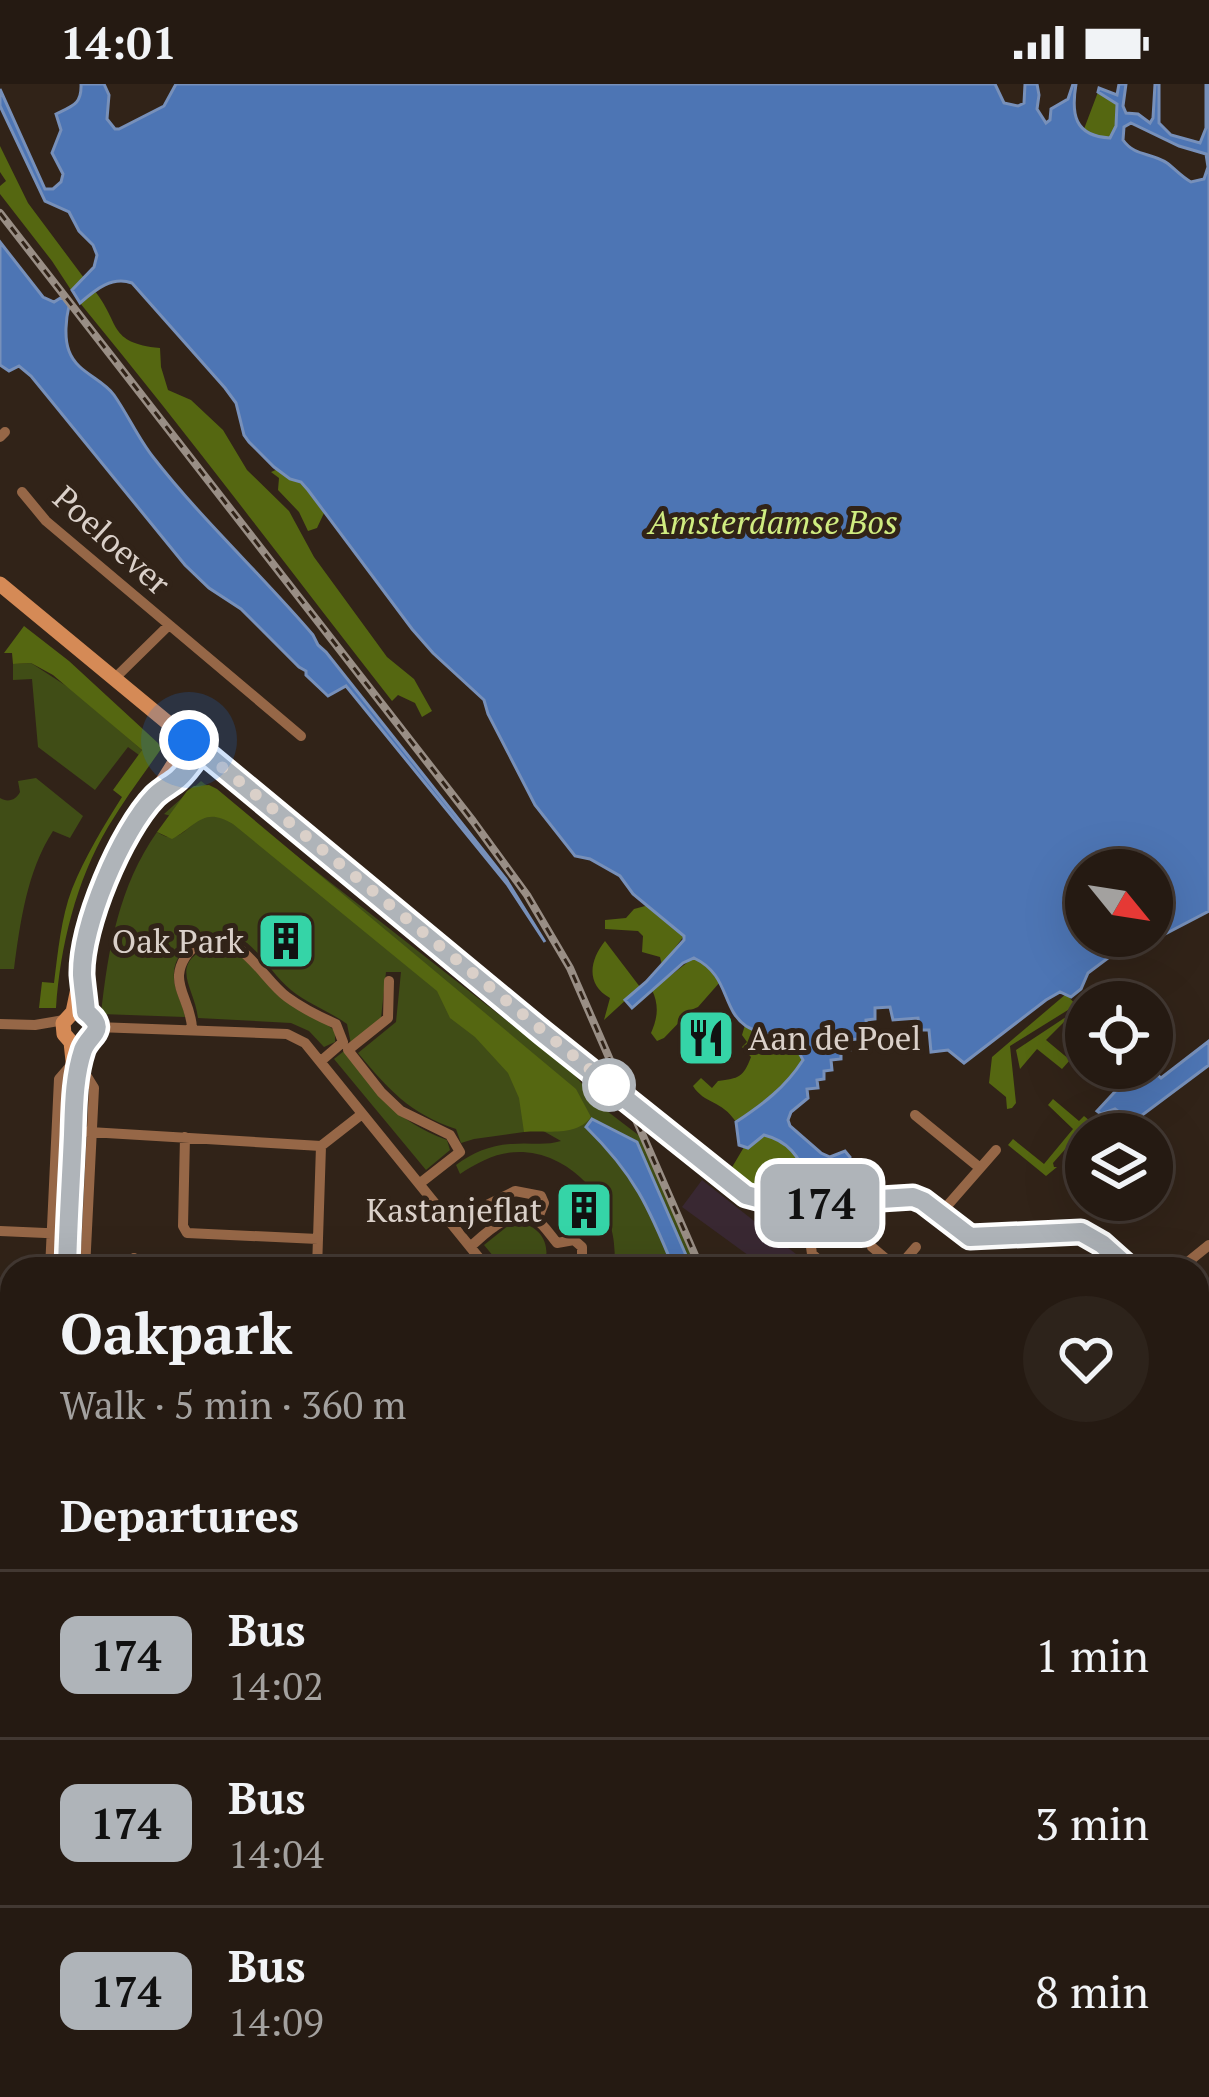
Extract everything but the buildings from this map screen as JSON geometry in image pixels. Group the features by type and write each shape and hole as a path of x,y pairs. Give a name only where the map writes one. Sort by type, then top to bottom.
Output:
{"main road":[{"path":"0,584 746,1195 777,1205 913,1197 975,1238 1081,1232 1117,1257"},
{"path":"65,1257 60,1233 82,1132 77,1027 86,988 82,978 87,938 96,903 124,843 155,796 178,779 195,745"}],"street":[{"name":"Poeloever","path":"22,492 46,521 302,736"},
{"name":"Poeloever","path":"114,679 168,626"},
{"path":"192,1028 191,1012 180,989 181,964 200,944 226,941 246,954 285,996 336,1024 343,1042 321,1060"},
{"path":"389,980 388,1018 348,1050 401,1111 453,1138 460,1152 419,1184"},
{"path":"0,1024 192,1028 287,1034 305,1042 477,1257"},
{"path":"53,1257 60,1233 59,1079 76,1070"},
{"path":"86,1257 82,1132 321,1146 362,1114"},
{"path":"915,1115 980,1168"},
{"path":"185,1137 183,1226 187,1233 318,1239"},
{"path":"317,1257 321,1146"},
{"path":"940,1214 996,1150"},
{"path":"494,1227 485,1206 515,1191 541,1196 544,1203 537,1220"},
{"path":"805,1204 815,1257"},
{"path":"470,1247 510,1218 537,1220 556,1243 574,1240 582,1247 582,1257"},
{"path":"0,1231 60,1233"},
{"path":"872,1247 884,1257"},
{"path":"907,1257 916,1247"}],"shaded area":[{"path":"702,1180 800,1257 751,1257 682,1207"}],"green space":[{"path":"1098,92 1118,104 1116,125 1121,128 1110,139 1084,129"},
{"path":"0,146 28,203 84,278 73,293 0,194 6,181 0,172"},
{"path":"94,290 123,336 160,348 168,390 191,400 223,430 247,470 289,511 314,557 387,657 414,679 432,711 422,717 415,703 398,695 392,701 80,303"},
{"path":"278,469 301,482 324,513 317,528 308,531 299,512 278,490 279,478 271,472"},
{"path":"24,626 69,661 161,749 114,817 87,869 66,938 56,1008 39,1008 42,982 54,983 68,900 122,797 113,790 142,750 53,675 31,663 13,664 12,653 4,653"},
{"path":"31,663 71,689 142,750 139,755 128,747 95,790 38,747 32,679 13,680 13,664"},
{"path":"36,778 83,816 70,838 53,831 44,847 26,898 14,969 0,969 0,798 14,799 20,792 18,781"},
{"path":"201,781 571,1071 603,1108 641,1137 692,1257 614,1257 611,1228 593,1191 562,1164 543,1156 506,1153 460,1174 456,1165 489,1148 561,1141 524,1120 524,1132 461,1143 456,1129 413,1108 380,1078 358,1053 396,1022 401,972 386,972 381,1018 351,1044 347,1024 291,990 252,948 228,934 197,939 176,962 175,984 185,1017 101,1014 112,942 133,874 157,832 177,836 194,823 164,814"},
{"path":"209,785 576,1089 591,1117 570,1130 524,1132 519,1098 508,1073 450,1018 437,991 233,824 207,817 172,839 157,832 187,791"},
{"path":"649,905 684,936 662,965 660,957 642,952 643,936 638,931 605,929 605,920 626,918 634,909"},
{"path":"605,941 640,987 604,1020 610,998 597,986 593,972"},
{"path":"212,945 229,945 335,1031 335,1042 324,1047 309,1031 291,1023 198,1018 187,968 190,960"},
{"path":"693,958 714,970 720,982 657,1041 651,1033 657,1011 652,990"},
{"path":"1065,995 1065,1012 1010,1046 1016,1103 1012,1108 1007,1109 1006,1097 989,1083 992,1057"},
{"path":"1065,1018 1046,1040 1065,1056 1062,1069 1037,1049 1020,1069 1016,1050"},
{"path":"745,1025 795,1046 803,1060 773,1095 736,1122 693,1086 701,1078 712,1088 718,1081 743,1073 751,1057 742,1047 747,1042 742,1035"},
{"path":"344,1051 388,1104 413,1124 447,1140 450,1150 426,1170 334,1059"},
{"path":"1053,1099 1070,1113 1065,1113 1065,1121 1048,1105"},
{"path":"764,1135 797,1156 805,1172 806,1191 766,1190 731,1169 744,1147"},
{"path":"1013,1139 1044,1164 1065,1139 1065,1149 1053,1163 1057,1167 1046,1176 1008,1145"},
{"path":"509,1225 527,1225 540,1234 546,1257 494,1257 484,1245"}],"water":[{"name":"Amsterdamse Bos","path":"81,84 104,84 109,95 107,119 119,129 164,106 176,84 995,84 1004,103 1018,106 1024,103 1025,84 1037,84 1037,109 1046,123 1051,109 1068,99 1076,84 1078,122 1089,133 1110,138 1117,104 1098,92 1099,88 1117,95 1119,84 1126,84 1126,113 1138,114 1150,123 1155,84 1159,84 1159,123 1171,135 1200,143 1206,128 1209,84 1209,911 1173,930 1173,849 1065,849 1065,957 1109,957 1084,981 1065,981 1065,994 1060,992 1046,1000 964,1063 948,1050 931,1052 929,1030 920,1030 918,1018 893,1020 890,1007 875,1008 875,1019 866,1020 867,1030 849,1040 850,1050 841,1051 841,1059 831,1060 832,1070 824,1071 824,1079 817,1080 818,1088 807,1089 808,1098 788,1120 821,1153 830,1157 845,1151 850,1157 845,1176 808,1179 792,1151 764,1135 748,1148 739,1145 736,1122 789,1079 803,1060 798,1052 738,1019 714,973 694,958 632,1008 625,1000 684,936 633,894 620,876 575,856 535,805 484,700 412,629 301,482 274,467 249,442 236,403 225,388 132,283 111,283 80,303 72,290 94,267 97,255 69,212 45,201 0,106 0,89 45,189 53,189 63,174 52,153 61,130 56,114 80,96","holes":["1131,123 1206,154 1204,179 1191,182 1167,163 1138,152 1123,140 1124,127"]},
{"path":"0,242 43,297 54,302 62,297 69,306 66,334 73,359 109,389 172,480 313,635 506,879 545,942 507,884 346,686 328,696 241,609 209,588 31,376 19,366 9,371 0,365"},
{"path":"1209,1041 1209,1065 1145,1113 1097,1111 1117,1089 1173,1089 1173,1069"},
{"path":"592,1119 637,1142 687,1257 669,1257 639,1192 586,1127"}],"railway":[{"path":"0,213 527,895 570,968 696,1257"}],"bus line":[{"name":"174","path":"68,1257 75,1079 86,1044 97,1028 86,1012 82,978 96,903 124,843 155,796 178,779 201,750 543,1033 755,1200 784,1205 913,1197 970,1237 1081,1232 1117,1257"}],"place":[{"name":"Oak Park","path":"286,941"},
{"name":"Aan de Poel","path":"706,1038"},
{"name":"Kastanjeflat","path":"584,1210"}],"route":[{"path":"189,740 609,1085"}]}
